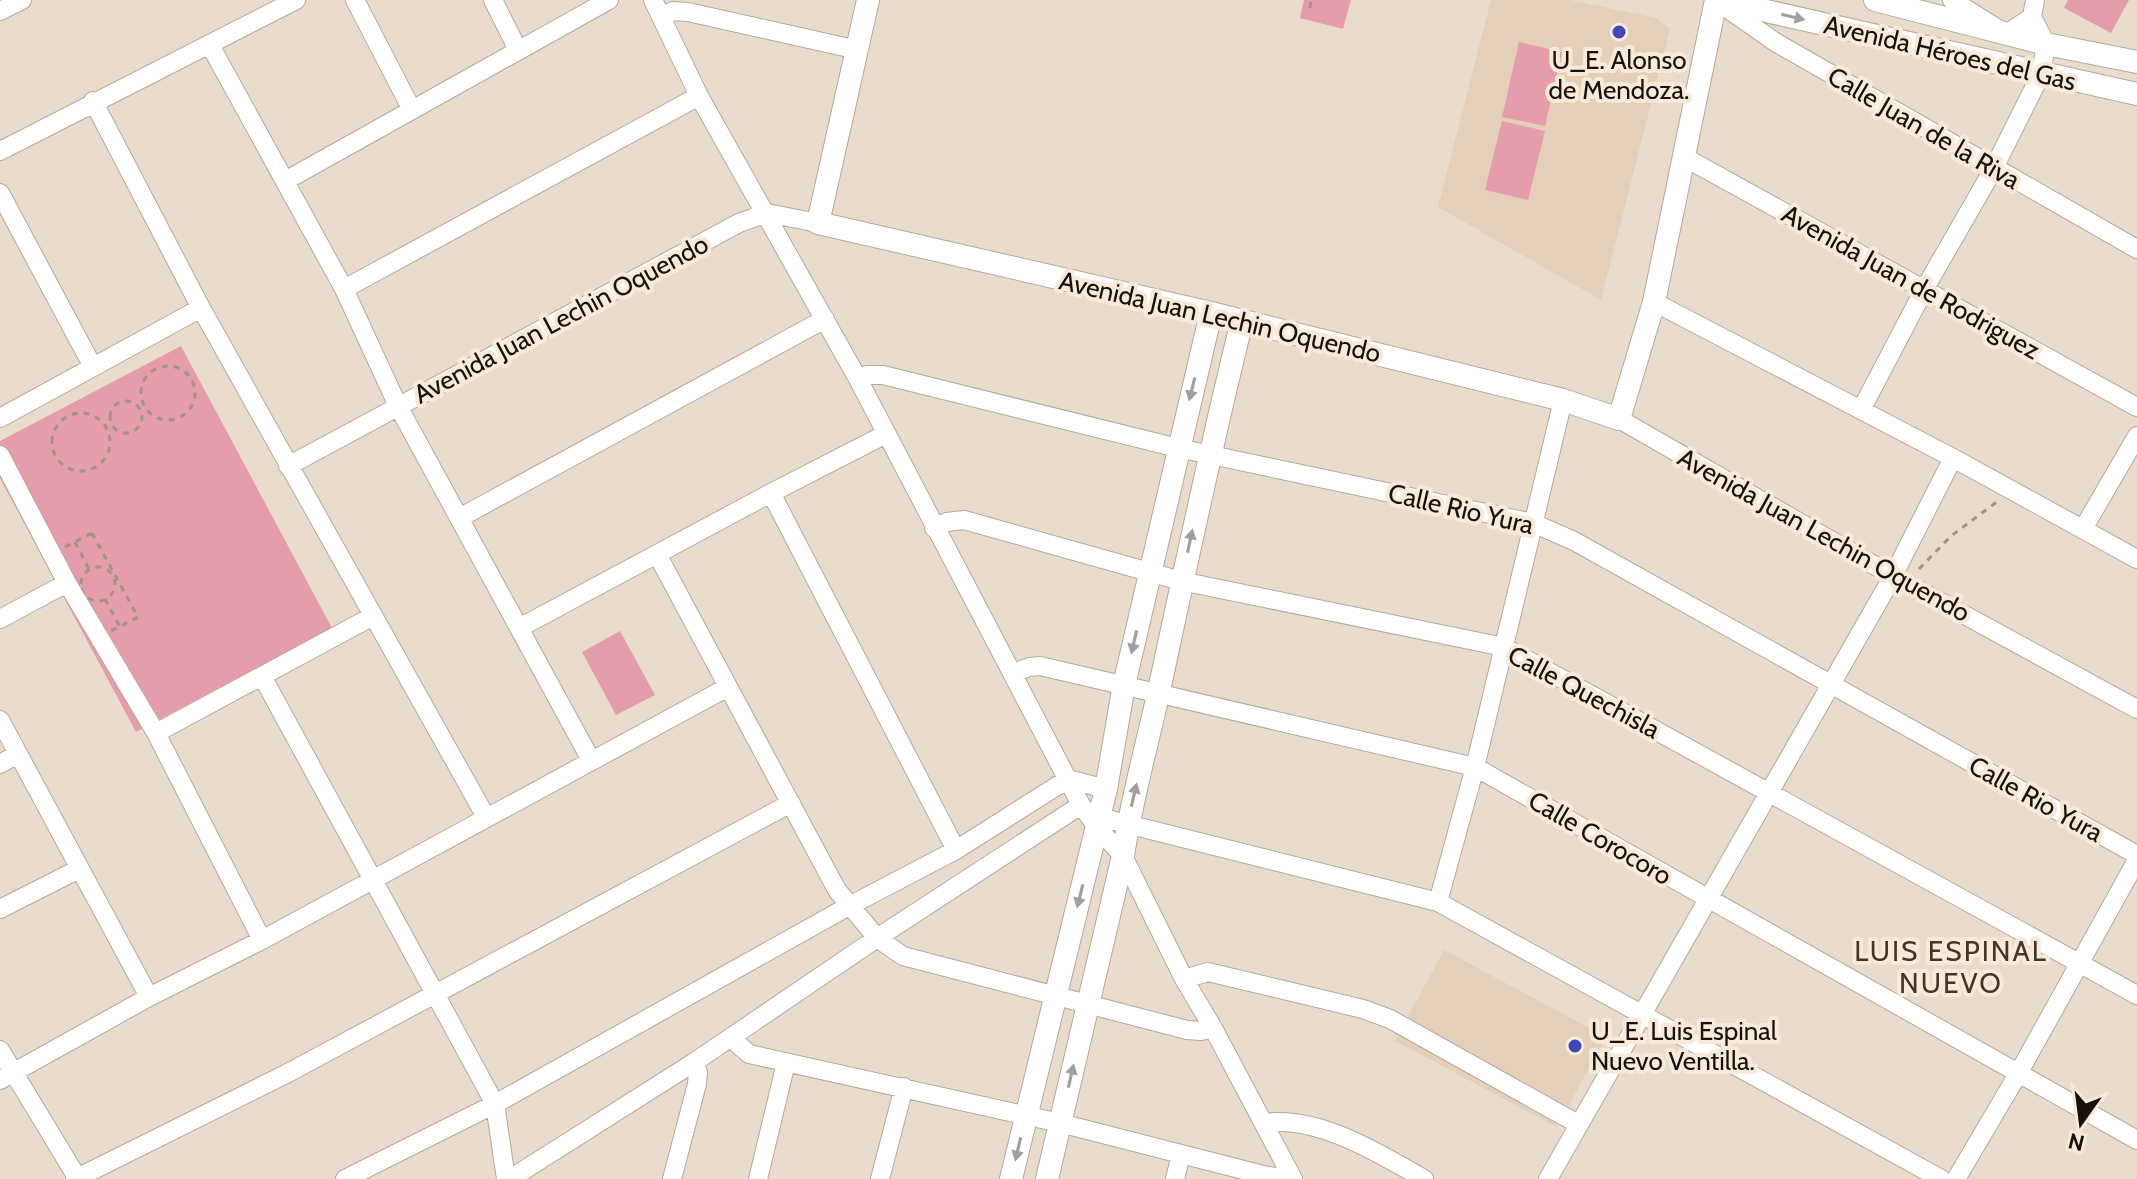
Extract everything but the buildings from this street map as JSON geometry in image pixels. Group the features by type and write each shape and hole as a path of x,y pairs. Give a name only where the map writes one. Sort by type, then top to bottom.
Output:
{"street":[{"path":"0,11 22,0"},
{"path":"0,151 296,0"},
{"path":"355,0 412,110"},
{"path":"493,0 518,50"},
{"path":"285,181 609,0"},
{"path":"653,0 699,96 858,379 1068,779 1123,856 1184,979 1265,1123 1291,1176 1267,1176 1060,1123 749,1054 731,1038"},
{"path":"818,223 868,0"},
{"path":"1619,419 1654,302 1716,0"},
{"name":"Avenida Héroes del Gas","path":"1716,0 2137,94"},
{"name":"Calle Juan de la Riva","path":"1716,0 1775,42 2137,249"},
{"name":"Avenida Héroes del Gas","path":"1875,0 2046,44 2137,62"},
{"path":"1861,410 1925,288 1994,168 2041,74 2046,44 2034,8 2006,34 1952,0"},
{"path":"662,17 673,11 688,12 858,50"},
{"path":"210,45 344,289 398,406 591,760"},
{"path":"344,289 699,96"},
{"path":"93,101 201,308 486,817"},
{"name":"Avenida Juan de Rodriguez","path":"1684,157 2137,407"},
{"path":"0,193 93,367"},
{"name":"Avenida Juan Lechin Oquendo","path":"288,466 739,223 767,213 1211,313 1563,400 1619,419 1893,576 2137,709"},
{"path":"1654,302 2014,490 2137,559"},
{"path":"0,418 201,308"},
{"path":"1011,1179 1056,994 1092,816 1106,789 1124,685 1211,313"},
{"path":"461,517 825,319"},
{"path":"1047,1179 1123,856 1127,825 1209,454 1242,321"},
{"name":"Calle Rio Yura","path":"858,379 867,375 883,375 1178,448 1533,523 1574,541 2137,858"},
{"path":"1438,902 1475,767 1563,400"},
{"path":"519,628 886,434"},
{"path":"2083,529 2137,436"},
{"path":"0,455 67,583 156,733 262,940"},
{"path":"1548,1179 1893,576 1953,458"},
{"path":"771,493 956,850"},
{"name":"Calle Quechisla","path":"934,528 947,522 964,520 1181,581 1504,647 2137,995"},
{"path":"657,554 837,890 877,938 903,956 1187,1030 1213,1028"},
{"path":"0,619 67,583"},
{"path":"156,733 373,616"},
{"name":"Calle Corocoro","path":"1014,673 1040,666 1475,767 2137,1140"},
{"path":"262,676 495,1104 508,1179 693,1063 877,938 1092,816 1438,902 1941,1179"},
{"path":"7,1076 728,687"},
{"path":"0,720 149,997"},
{"path":"0,764 18,754"},
{"path":"345,1179 495,1104 849,906 956,850 1068,779 1106,789"},
{"path":"0,1050 7,1076 77,1179 286,1074 791,803"},
{"path":"1956,1179 2018,1074 2137,858"},
{"path":"0,909 79,869"},
{"path":"1184,979 1208,972 1377,1014 1578,1124"},
{"path":"672,1179 697,1084 698,1072 693,1063"},
{"path":"758,1179 786,1063"},
{"path":"880,1179 904,1087"},
{"path":"1265,1123 1277,1121 1326,1130 1360,1143 1424,1179"},
{"path":"1175,1179 1181,1154"}],"path":[{"path":"1310,8 1311,0"},
{"path":"143,409 140,390 143,381 155,368 173,366 188,374 193,382 195,399 178,418 160,419 143,409 134,402 119,402 111,410 113,426 122,432 133,431 140,425 143,409"},
{"path":"85,413 102,421 107,429 110,448 101,464 93,469 73,471 57,460 51,441 53,432 66,417 85,413"},
{"path":"107,429 113,426"},
{"path":"1893,576 1914,573 1951,536 2014,490"},
{"path":"92,533 114,575 138,617 103,635 57,551 92,533"},
{"path":"75,542 89,569"},
{"path":"105,568 114,575 114,591 105,599 90,598 82,590 82,578 89,569 105,568"},
{"path":"105,599 120,627"}],"shaded area":[{"path":"1304,0 1351,0 1343,29 1300,18"},
{"path":"1491,0 1570,0 1656,18 1670,29 1601,300 1438,207"},
{"path":"2068,0 2129,0 2111,33 2064,8"},
{"path":"1519,42 1562,52 1545,126 1502,117"},
{"path":"1502,121 1545,131 1528,200 1485,190"},
{"path":"181,346 332,628 136,732 0,478 0,441"},
{"path":"620,631 655,695 616,715 582,652"},
{"path":"1444,950 1606,1037 1557,1127 1395,1041"}],"place":[{"name":"U_E. Alonso de Mendoza.","path":"1619,32"},
{"name":"U_E. Luis Espinal Nuevo Ventilla.","path":"1575,1046"}],"district":[{"name":"LUIS ESPINAL NUEVO","path":"1951,967"}]}
